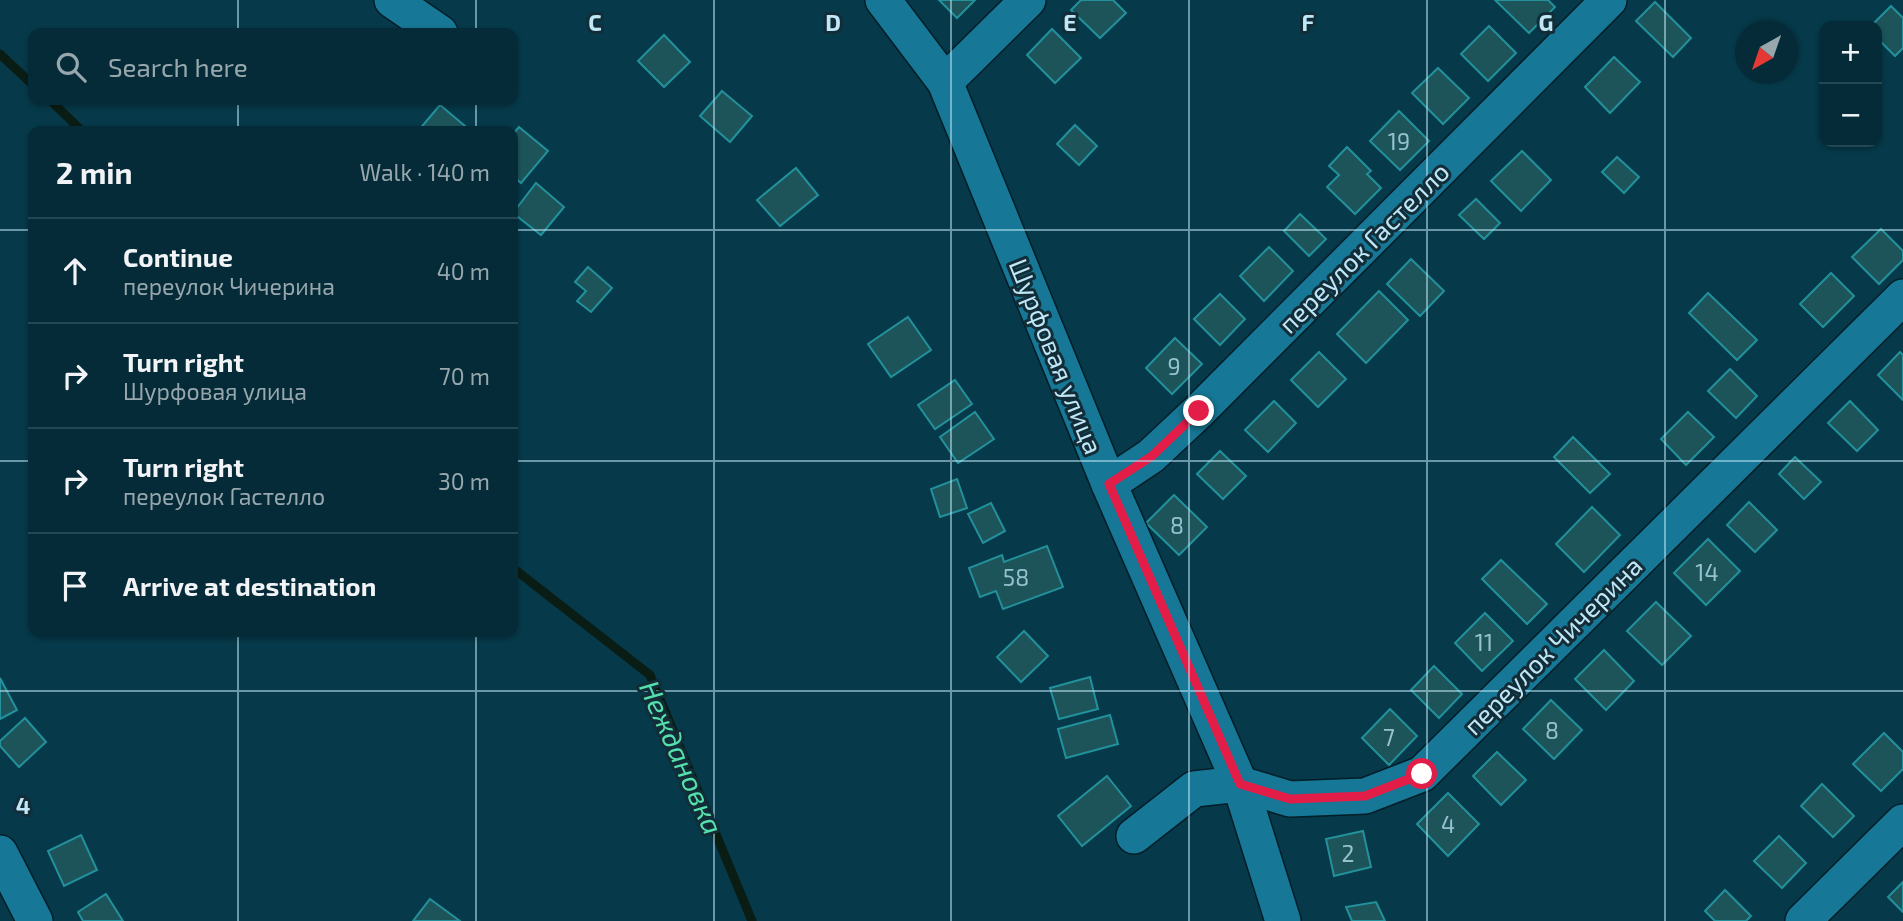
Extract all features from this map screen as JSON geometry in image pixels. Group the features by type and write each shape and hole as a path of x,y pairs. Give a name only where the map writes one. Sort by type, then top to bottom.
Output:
{"street":[{"path":"392,0 433,28"},
{"name":"Шурфовая улица","path":"883,0 945,82 1109,484 1240,784 1283,921"},
{"path":"945,82 1028,0"},
{"name":"переулок Гастелло","path":"1109,484 1152,456 1199,411 1609,0"},
{"name":"переулок Чичерина","path":"1134,836 1195,789 1240,784 1290,799 1365,796 1422,774 1903,297"},
{"path":"1803,921 1903,822"},
{"path":"0,853 35,921"}],"building":[{"path":"939,0 975,0 957,18"},
{"path":"1081,0 1113,0 1126,13 1100,38 1071,10"},
{"path":"1495,0 1548,0 1555,7 1529,33"},
{"path":"1655,2 1691,38 1673,57 1636,21"},
{"path":"1891,6 1903,18 1903,48 1895,56 1882,43 1882,21 1876,21"},
{"path":"1489,26 1516,53 1488,81 1461,54"},
{"path":"1052,29 1081,58 1055,83 1027,55"},
{"path":"664,35 690,62 664,87 638,61"},
{"path":"1614,57 1640,82 1610,113 1585,87"},
{"path":"1438,68 1469,98 1443,124 1412,93"},
{"path":"722,91 752,116 730,142 700,116"},
{"path":"440,105 465,126 422,126"},
{"path":"1399,111 1429,141 1400,170 1370,141"},
{"path":"1075,125 1097,146 1079,165 1057,144"},
{"path":"518,128 548,151 521,183 518,180"},
{"path":"1347,147 1371,171 1367,174 1381,188 1355,214 1327,187 1339,175 1329,166"},
{"path":"1522,151 1551,180 1521,211 1491,181"},
{"path":"1617,157 1639,177 1624,193 1602,172"},
{"path":"796,168 818,195 780,226 757,200"},
{"path":"536,183 564,207 541,235 518,217 518,206"},
{"path":"1476,199 1500,223 1484,239 1459,215"},
{"path":"1300,214 1326,239 1309,256 1284,231"},
{"path":"1881,229 1903,251 1903,260 1879,284 1852,257"},
{"path":"1269,247 1293,271 1264,301 1240,276"},
{"path":"1411,259 1444,291 1420,316 1387,284"},
{"path":"588,267 612,288 591,312 577,301 586,291 575,282"},
{"path":"1831,273 1854,296 1823,327 1800,304"},
{"path":"1379,291 1408,320 1366,363 1337,334"},
{"path":"1708,293 1757,340 1737,360 1689,313"},
{"path":"1220,294 1245,319 1220,345 1194,319"},
{"path":"908,317 931,350 891,377 868,344"},
{"path":"1175,338 1202,364 1172,394 1146,368"},
{"path":"1319,352 1346,379 1318,407 1291,380"},
{"path":"1900,352 1903,355 1903,400 1878,375"},
{"path":"1730,369 1757,396 1736,418 1708,391"},
{"path":"955,380 972,404 935,429 918,405"},
{"path":"1274,401 1296,423 1268,452 1245,430"},
{"path":"1850,401 1878,430 1857,451 1828,423"},
{"path":"975,412 994,439 958,463 940,437"},
{"path":"1688,412 1714,437 1686,465 1661,439"},
{"path":"1573,437 1610,474 1590,493 1554,457"},
{"path":"1220,451 1246,476 1223,499 1197,474"},
{"path":"1795,457 1821,482 1804,499 1779,474"},
{"path":"957,479 967,508 940,517 931,489"},
{"path":"1174,495 1207,527 1179,555 1146,523"},
{"path":"1749,502 1777,530 1755,552 1727,525"},
{"path":"991,503 1005,531 983,543 968,514"},
{"path":"1592,507 1620,535 1584,572 1556,544"},
{"path":"1708,539 1740,571 1706,605 1674,573"},
{"path":"1047,546 1063,587 1003,609 996,591 980,597 969,568 1002,555 1004,562"},
{"path":"1501,560 1547,604 1527,624 1482,579"},
{"path":"1656,602 1691,636 1662,665 1627,631"},
{"path":"1485,613 1513,641 1482,671 1455,643"},
{"path":"1024,631 1048,656 1021,682 997,657"},
{"path":"1604,650 1634,681 1606,710 1575,679"},
{"path":"1434,666 1462,694 1439,718 1411,690"},
{"path":"1090,677 1098,709 1059,719 1050,688"},
{"path":"0,678 17,710 0,719"},
{"path":"1551,700 1582,730 1554,759 1523,729"},
{"path":"1390,709 1417,736 1389,765 1362,738"},
{"path":"1110,715 1118,744 1066,758 1058,729"},
{"path":"25,718 46,742 19,767 0,746 0,741"},
{"path":"1884,733 1903,752 1903,769 1881,791 1853,764"},
{"path":"1497,752 1526,780 1501,805 1473,776"},
{"path":"1107,776 1131,806 1082,846 1058,816"},
{"path":"1822,784 1854,816 1833,837 1801,806"},
{"path":"1448,793 1479,824 1448,856 1417,824"},
{"path":"1363,831 1371,867 1334,876 1326,839"},
{"path":"81,835 97,870 64,886 48,851"},
{"path":"1779,836 1806,863 1782,888 1754,861"},
{"path":"1903,882 1903,912 1888,897"},
{"path":"1725,890 1751,916 1746,921 1715,921 1705,911"},
{"path":"106,894 123,921 83,921 78,912"},
{"path":"430,899 460,921 413,921"},
{"path":"1376,902 1385,921 1352,921 1346,907"}],"waterway":[{"name":"Неждановка","path":"0,54 28,80"},
{"name":"Неждановка","path":"55,105 77,126"},
{"name":"Неждановка","path":"518,572 650,675 752,921"}],"route":[{"path":"1199,411 1152,456 1109,484 1240,784 1290,799 1365,796 1422,774"}]}
